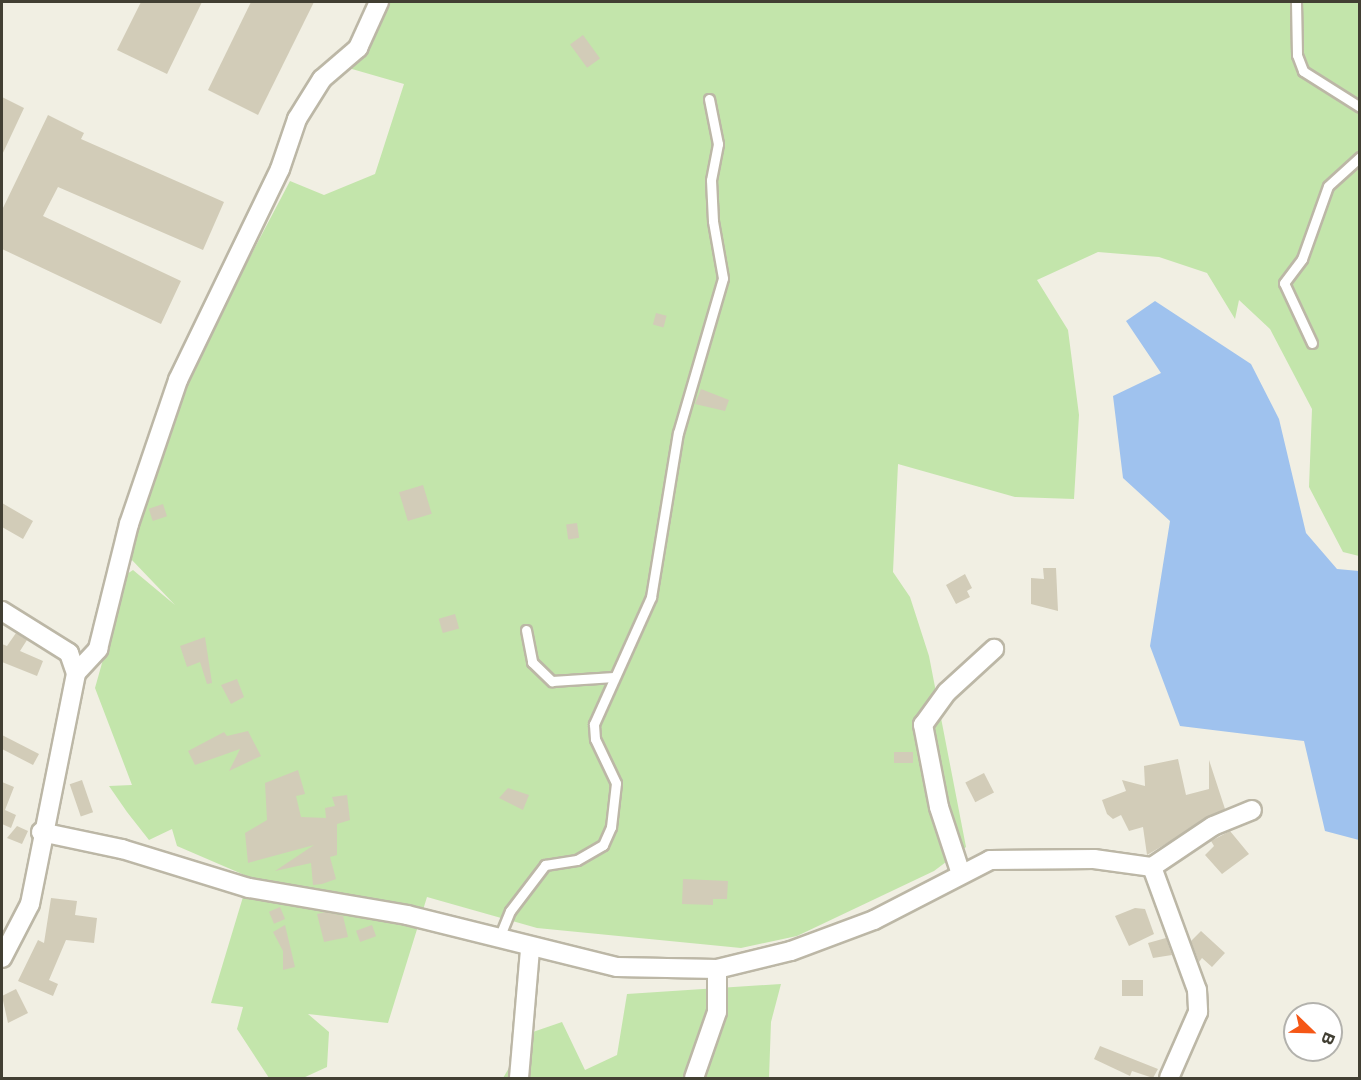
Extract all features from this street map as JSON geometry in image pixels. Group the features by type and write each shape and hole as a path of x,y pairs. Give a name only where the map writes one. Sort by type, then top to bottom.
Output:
{"street":[{"path":"2,958 8,933 30,904 41,832 76,673 98,649 145,472 215,296 280,169 297,119 322,79 358,48 379,2"},
{"path":"2,611 69,652 76,673"},
{"path":"960,871 939,807 923,725 947,692 994,649"},
{"path":"41,832 122,849 249,888 324,897 499,938 530,949 617,967 717,969 791,951 874,920 960,871 1000,858 1094,859 1152,867 1214,826 1252,810"},
{"path":"1152,867 1197,990 1192,1029 1169,1078"},
{"path":"519,1078 530,949"},
{"path":"694,1078 717,1012 717,969"}],"lane":[{"path":"1296,2 1297,55 1303,71 1359,107"},
{"path":"499,938 510,911 545,865 577,860 603,845 607,836 616,783 595,739 594,724 651,597 678,433 723,278 713,221 711,180 718,144 709,99"},
{"path":"1312,343 1284,282 1302,259 1328,186 1359,158"},
{"path":"525,630 532,662 552,681 614,676"}],"green space":[{"path":"370,2 1359,2 1359,556 1343,552 1309,487 1312,409 1270,329 1239,300 1235,319 1207,273 1159,257 1098,252 1037,280 1068,330 1079,415 1074,499 1015,497 898,464 893,572 910,597 929,656 966,847 934,871 797,936 741,948 537,928 427,897 388,1023 308,1014 329,1032 327,1067 303,1078 269,1078 237,1029 243,1007 211,1003 249,877 177,846 172,829 149,840 109,786 132,785 95,688 127,574 133,570 175,605 131,559 160,444 202,348 290,181 324,195 375,174 404,84 345,67 353,34"},
{"path":"781,984 771,1022 769,1078 503,1078 530,1033 562,1022 585,1070 617,1055 627,994"}],"water":[{"path":"1155,301 1251,364 1279,419 1306,533 1337,569 1359,571 1359,840 1325,831 1304,741 1180,726 1150,646 1170,521 1123,478 1113,396 1161,373 1126,321"}],"building":[{"path":"141,2 202,2 167,74 117,50"},
{"path":"251,2 314,2 258,115 208,90"},
{"path":"583,35 600,58 587,68 570,44"},
{"path":"2,97 24,108 2,155"},
{"path":"48,115 84,133 81,139 224,202 203,250 58,187 43,216 181,281 161,324 2,249 2,210"},
{"path":"656,313 667,316 664,327 653,325"},
{"path":"701,389 729,400 725,411 695,404"},
{"path":"423,485 432,514 408,521 399,492"},
{"path":"2,503 33,521 23,539 2,527"},
{"path":"163,504 167,516 153,521 149,509"},
{"path":"577,523 579,538 568,539 566,525"},
{"path":"1043,568 1056,568 1058,611 1031,604 1031,578 1044,579"},
{"path":"965,574 972,588 967,591 970,597 956,604 946,585"},
{"path":"455,614 459,628 443,633 439,619"},
{"path":"16,633 27,640 20,651 43,661 37,676 2,662 2,644 7,646"},
{"path":"205,637 212,683 207,684 200,662 187,667 180,646"},
{"path":"237,679 244,697 231,704 221,685"},
{"path":"248,731 261,756 229,771 240,749 195,765 188,751 224,732 227,736"},
{"path":"2,735 39,754 33,765 2,749"},
{"path":"894,752 913,752 913,763 894,763"},
{"path":"1178,759 1186,795 1209,789 1209,760 1225,809 1147,855 1143,827 1129,831 1121,815 1113,819 1107,814 1102,800 1126,791 1122,780 1145,786 1144,766"},
{"path":"298,770 305,794 296,796 301,817 326,818 325,808 335,806 332,797 347,795 350,820 337,824 337,855 330,857 336,879 322,884 313,885 311,863 275,871 314,845 248,863 245,833 267,820 265,783"},
{"path":"984,773 994,793 975,802 965,783"},
{"path":"82,780 93,812 81,816 70,784"},
{"path":"2,782 14,787 5,810 16,815 11,828 2,824"},
{"path":"508,788 529,795 523,810 499,798"},
{"path":"17,826 28,831 22,844 7,838"},
{"path":"1230,831 1249,854 1222,874 1205,855 1214,846 1211,841"},
{"path":"683,879 728,881 727,899 713,899 713,905 682,904"},
{"path":"51,898 77,901 75,915 97,918 94,943 66,940 49,980 58,984 53,996 18,981 38,940 44,943"},
{"path":"280,907 285,919 274,924 269,912"},
{"path":"1135,908 1145,909 1154,934 1129,946 1115,916"},
{"path":"325,912 343,916 348,937 324,942 317,914"},
{"path":"285,925 295,967 283,970 283,951 273,932"},
{"path":"372,925 376,936 360,942 356,931"},
{"path":"1201,931 1225,953 1212,967 1202,958 1199,962 1191,941"},
{"path":"1166,938 1172,955 1153,958 1148,943"},
{"path":"1122,980 1143,980 1143,996 1122,996"},
{"path":"16,989 28,1013 8,1023 2,996"},
{"path":"1100,1046 1158,1069 1153,1078 1132,1071 1130,1076 1094,1059"}]}
